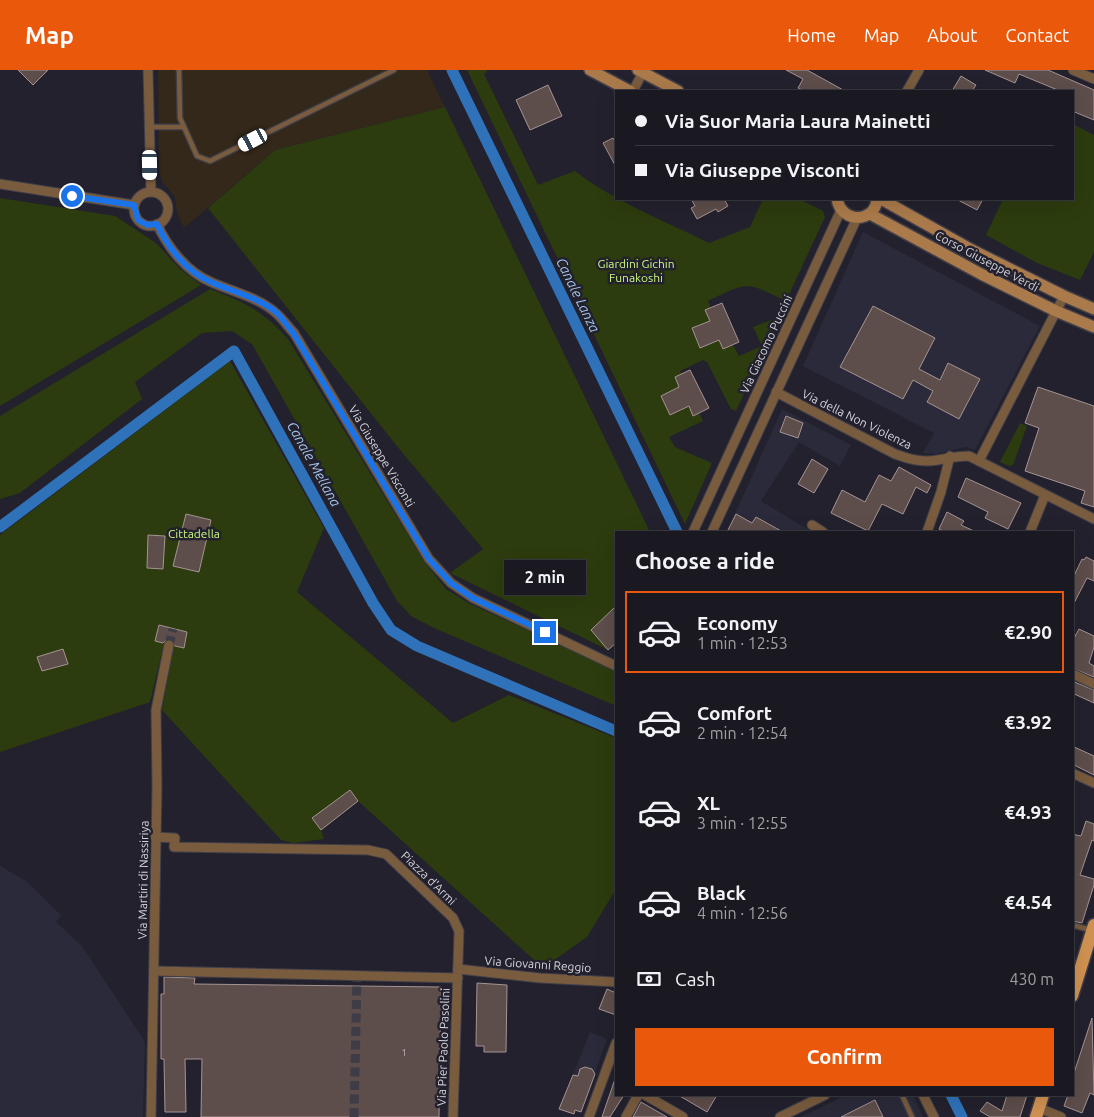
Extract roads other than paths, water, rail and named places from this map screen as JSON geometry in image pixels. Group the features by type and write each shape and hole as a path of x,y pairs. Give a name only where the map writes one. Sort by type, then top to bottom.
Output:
{"main road":[{"path":"1074,990 1093,928"},
{"path":"1037,1112 1043,1096"}],"street":[{"path":"148,70 151,192"},
{"path":"590,70 630,90"},
{"path":"908,90 919,70"},
{"path":"1073,70 1094,80"},
{"path":"632,90 640,71 676,90"},
{"path":"0,184 134,205"},
{"path":"151,192 161,196 167,205 165,217 157,224 142,223 135,215 134,205 140,196 151,192"},
{"path":"839,204 845,214 857,218 870,214 877,200"},
{"name":"Corso Giuseppe Verdi","path":"883,200 972,250 1094,309"},
{"name":"Via Giacomo Puccini","path":"693,531 839,204"},
{"name":"Corso Giuseppe Verdi","path":"870,214 964,266 1056,311 1094,327"},
{"path":"712,531 857,218"},
{"name":"Via Giuseppe Visconti","path":"157,224 162,236 182,262 196,274 255,299 277,313 294,334 429,559 451,583 473,598 615,666"},
{"path":"979,461 1064,296"},
{"name":"Via della Non Violenza","path":"776,392 895,454 913,460 936,461 950,456 969,456 1094,519"},
{"path":"927,531 941,492 950,456"},
{"path":"713,488 728,495"},
{"path":"1030,531 1045,495"},
{"path":"812,525 821,531"},
{"name":"Via Martiri di Nassiriya","path":"151,1117 157,787 156,710 170,645"},
{"path":"1074,674 1094,684"},
{"path":"1074,774 1094,783"},
{"name":"Piazza d'Armi","path":"155,837 175,838 174,847 368,850 386,854 453,918 459,932 458,974"},
{"path":"154,971 458,974"},
{"name":"Via Giovanni Reggio","path":"458,974 615,982"},
{"name":"Via Pier Paolo Pasolini","path":"453,1117 458,974"},
{"path":"589,1117 615,1046"},
{"path":"626,1117 637,1096"},
{"path":"646,1096 683,1117"},
{"path":"780,1117 823,1096"},
{"path":"924,1096 934,1117"},
{"path":"1037,1112 1060,1117"}],"lane":[{"path":"178,70 179,109 183,127 197,156 210,161 394,70"},
{"path":"149,127 183,127"},
{"path":"1074,925 1093,928"},
{"path":"902,1096 912,1117"}],"waterway":[{"name":"Canale Lanza","path":"452,70 677,531"},
{"name":"Canale Mellana","path":"0,527 234,351 373,603 391,630 417,646 615,731"},
{"name":"Canale Lanza","path":"952,1096 962,1117"}],"tunnel":[{"path":"169,645 173,629"},
{"path":"354,1117 357,976"}],"park label":[{"name":"Giardini Gichin Funakoshi","path":"636,270"},
{"name":"Cittadella","path":"194,533"}]}
